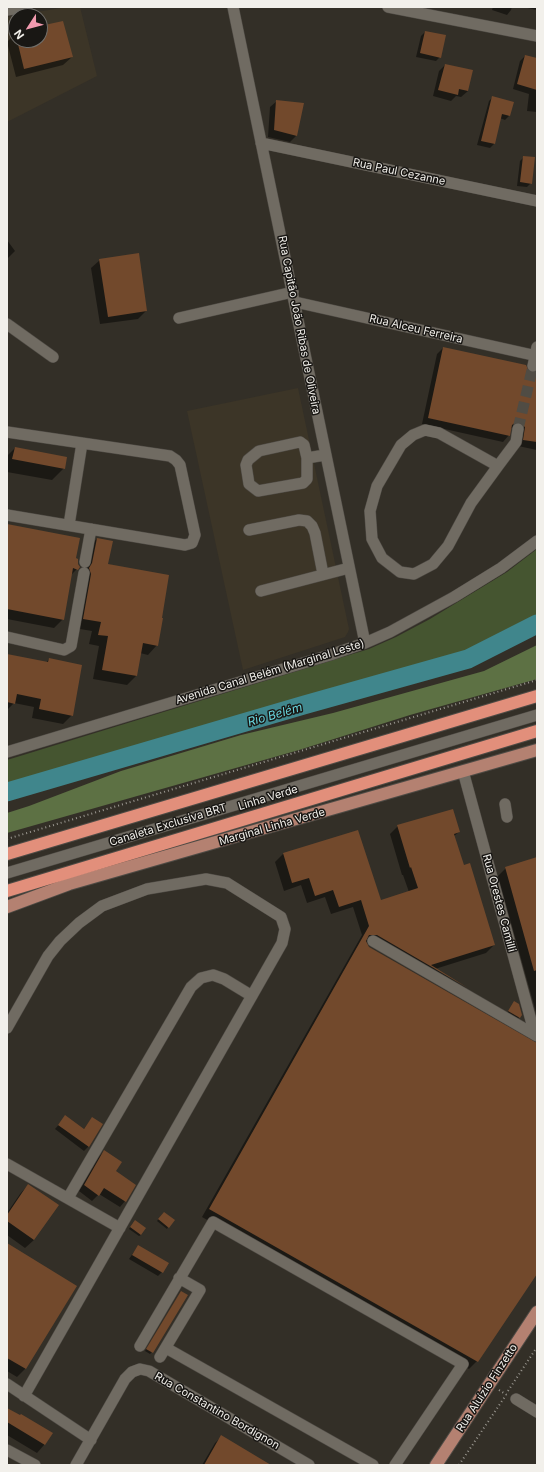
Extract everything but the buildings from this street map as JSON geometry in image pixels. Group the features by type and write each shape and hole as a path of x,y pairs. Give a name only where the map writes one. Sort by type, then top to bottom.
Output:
{"highway":[{"name":"Linha Verde","path":"7,854 537,696"},
{"name":"Linha Verde","path":"7,891 537,731"}],"main road":[{"name":"Marginal Linha Verde","path":"7,907 69,884 537,750"},
{"name":"Rua Aluízio Finzetto","path":"436,1465 537,1312"}],"street":[{"path":"7,10 27,7"},
{"name":"Rua Capitão João Ribas de Oliveira","path":"232,7 294,297 348,568 365,643"},
{"path":"388,7 537,36"},
{"name":"Rua Paul Cezanne","path":"261,143 537,201"},
{"name":"Rua Alceu Ferreira","path":"179,318 294,297 536,353"},
{"path":"7,324 53,357"},
{"path":"533,366 536,353"},
{"path":"498,466 440,433 425,430 413,435 401,445 377,486 370,511 372,539 382,558 400,572 414,574 433,564 448,546 471,503 516,442 518,430"},
{"path":"7,432 170,456 176,460 180,466 195,535 192,542 185,545 7,515"},
{"path":"300,442 304,445 307,458 307,479 303,483 258,491 249,484 246,465 248,460 259,451 300,442"},
{"path":"69,525 82,443"},
{"path":"307,458 325,455"},
{"path":"249,530 299,520 307,521 312,526 315,534 323,574"},
{"path":"7,637 64,650 71,646 91,529"},
{"name":"Avenida Canal Belém (Marginal Leste)","path":"7,752 330,655 365,643 423,615 454,597 501,568 537,541"},
{"path":"261,591 348,568"},
{"name":"Canaleta Exclusiva BRT","path":"7,873 537,715"},
{"name":"Rua Orestes Camilli","path":"463,772 536,1036"},
{"path":"505,804 507,817"},
{"path":"7,1028 48,956 60,941 79,923 102,906 147,889 206,879 227,883 281,917 285,929 282,943 24,1396"},
{"path":"373,941 536,1036"},
{"path":"68,1198 191,987 200,978 213,975 224,979 252,996"},
{"path":"7,1164 120,1228"},
{"path":"140,1346 212,1222 463,1364 395,1465"},
{"path":"180,1278 200,1290 163,1352 374,1465"},
{"name":"Rua Constantino Bordignon","path":"91,1440 128,1375 136,1370 149,1371 309,1465"},
{"path":"7,1384 91,1440 76,1465"},
{"path":"511,1397 537,1412"},
{"path":"7,1450 35,1465"}],"path":[{"path":"7,839 537,680"},
{"path":"460,1465 511,1397 537,1347"},
{"path":"489,1384 511,1397"}],"shaded area":[{"path":"67,7 80,7 97,76 7,122 7,17 8,48 48,48 48,10"},
{"path":"298,388 349,629 345,637 243,670 187,411"}],"green space":[{"path":"537,549 537,617 467,654 7,787 7,760 369,649 430,619 507,572"},
{"path":"537,645 537,679 410,715 299,750 7,833 7,813 121,771 241,735 333,713 484,671"}],"waterway":[{"name":"Rio Belém","path":"7,792 304,705 468,659 537,624"}],"tunnel":[{"path":"518,429 533,366"}]}
